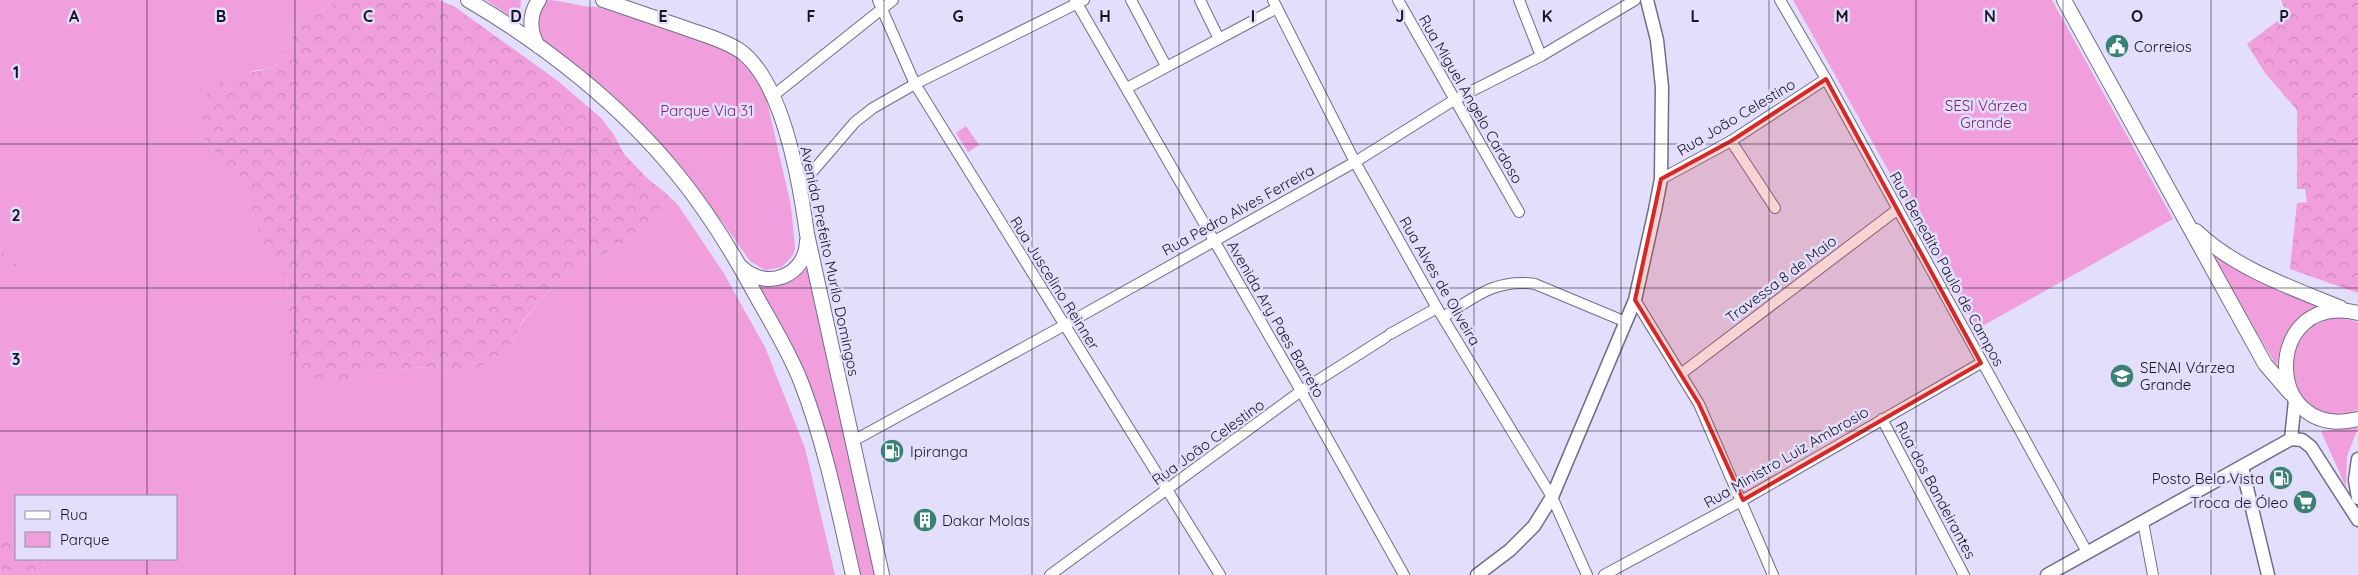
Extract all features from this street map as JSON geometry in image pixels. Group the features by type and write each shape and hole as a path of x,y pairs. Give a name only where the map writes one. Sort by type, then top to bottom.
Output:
{"main road":[{"path":"468,0 540,48 606,101 647,139 706,212 740,265 800,380 827,458 853,575"},
{"path":"539,0 533,10 531,24 533,37 540,48"},
{"name":"Avenida Prefeito Murilo Domingos","path":"604,0 729,44 755,65 766,79 774,95 800,186 807,234 882,575"},
{"path":"2064,0 2265,364 2292,396 2308,411 2321,418 2335,422 2358,419"},
{"path":"2187,221 2222,253 2267,278 2352,311"},
{"path":"740,265 748,273 761,279 776,279 785,276 794,270 803,258 807,247 807,234"},
{"path":"2292,396 2284,364 2288,346 2297,330 2310,318 2327,311 2352,311"}],"street":[{"path":"774,95 880,4 893,0"},
{"path":"1132,0 1166,66"},
{"path":"1200,0 1219,38"},
{"name":"Rua Miguel Angelo Cardoso","path":"1398,0 1519,212"},
{"path":"1519,0 1541,56"},
{"name":"Rua Pedro Alves Ferreira","path":"853,441 1064,326 1355,162 1454,100 1541,56 1635,0"},
{"path":"1477,575 1510,550 1534,526 1552,497 1635,300 1661,179 1662,87 1657,40 1647,0"},
{"name":"Rua Benedito Paulo de Campos","path":"1780,0 1826,79 2087,552"},
{"path":"800,186 855,122 873,108 915,84 1079,1"},
{"name":"Avenida Ary Paes Barreto","path":"1079,1 1213,241 1301,391 1404,575"},
{"name":"Rua Juscelino Reinner","path":"880,4 915,84 1220,575"},
{"path":"1127,88 1219,38 1275,4"},
{"name":"Rua Alves de Oliveira","path":"1275,4 1355,162 1437,308 1552,497 1587,575"},
{"name":"Rua João Celestino","path":"1661,179 1731,141 1826,79"},
{"path":"1731,141 1775,208"},
{"name":"Travessa 8 de Maio","path":"1682,373 1898,209"},
{"path":"1443,317 1489,289 1503,283 1522,282 1535,284 1626,322"},
{"path":"1635,300 1682,373 1699,404 1743,500 1774,575"},
{"name":"Rua João Celestino","path":"1050,575 1301,391 1388,335 1437,308"},
{"name":"Rua Ministro Luiz Ambrosio","path":"1604,575 1743,500 1981,363"},
{"path":"2291,439 2292,396"},
{"name":"Rua dos Bandeirantes","path":"1882,419 1964,575"},
{"path":"2047,575 2291,439 2302,440 2312,447 2358,520"},
{"path":"2358,459 2355,480 2358,498"},
{"path":"2242,467 2268,575"},
{"path":"2143,522 2153,575"}],"highlighted area":[{"path":"1826,79 1981,363 1743,500 1699,404 1635,300 1661,179 1731,141"}],"green space":[{"path":"0,0 335,0 331,5 303,19 275,67 252,71 206,140 230,175 248,194 255,224 269,259 288,280 285,327 339,384 375,371 425,367 453,374 510,349 521,324 556,282 574,269 604,255 652,225 668,195 678,205 723,272 765,347 805,448 835,575 45,575 46,572 42,560 178,560 178,495 15,495 15,526 0,525 0,273 19,266 0,250"},
{"path":"335,0 439,0 455,7 558,81 601,118 614,135 624,154 647,178 668,195 652,225 604,255 574,269 556,282 521,323 510,349 473,370 453,374 425,367 375,371 339,384 313,378 290,355 285,327 288,280 269,259 255,224 248,194 230,175 206,140 202,115 207,93 226,78 275,67 303,19 331,5"},
{"path":"486,0 521,0 519,22"},
{"name":"Parque Via 31","path":"545,0 599,7 722,47 747,65 756,76 766,97 791,206 795,248 793,255 782,267 765,270 750,261 679,166 615,99 543,40 537,31 535,15"},
{"name":"SESI Várzea Grande","path":"1793,0 2052,0 2173,219 1977,329"},
{"path":"2281,0 2358,0 2358,293 2290,269 2297,203 2307,202 2305,189 2297,189 2297,110 2265,73 2247,44 2287,14"},
{"path":"966,126 979,145 968,152 956,133"},
{"path":"2204,248 2218,259 2324,306 2313,310 2296,321 2290,328 2285,336 2277,366"},
{"path":"0,250 20,266 0,273"},
{"path":"807,268 875,575 859,575 786,334 758,284 772,286 785,284 797,278"},
{"path":"2338,317 2358,322 2358,410 2335,414 2316,408 2302,396 2293,379 2292,360 2298,342 2313,327"},
{"path":"2358,428 2347,456 2346,487 2321,431"},
{"path":"0,525 13,525 15,526 15,560 42,560 46,572 45,575 0,575"}],"place":[{"name":"Correios","path":"2117,46"},
{"name":"SENAI Várzea Grande","path":"2122,376"},
{"name":"Ipiranga","path":"892,451"},
{"name":"Posto Bela Vista","path":"2281,478"},
{"name":"Troca de Óleo","path":"2305,502"},
{"name":"Dakar Molas","path":"925,520"}]}
